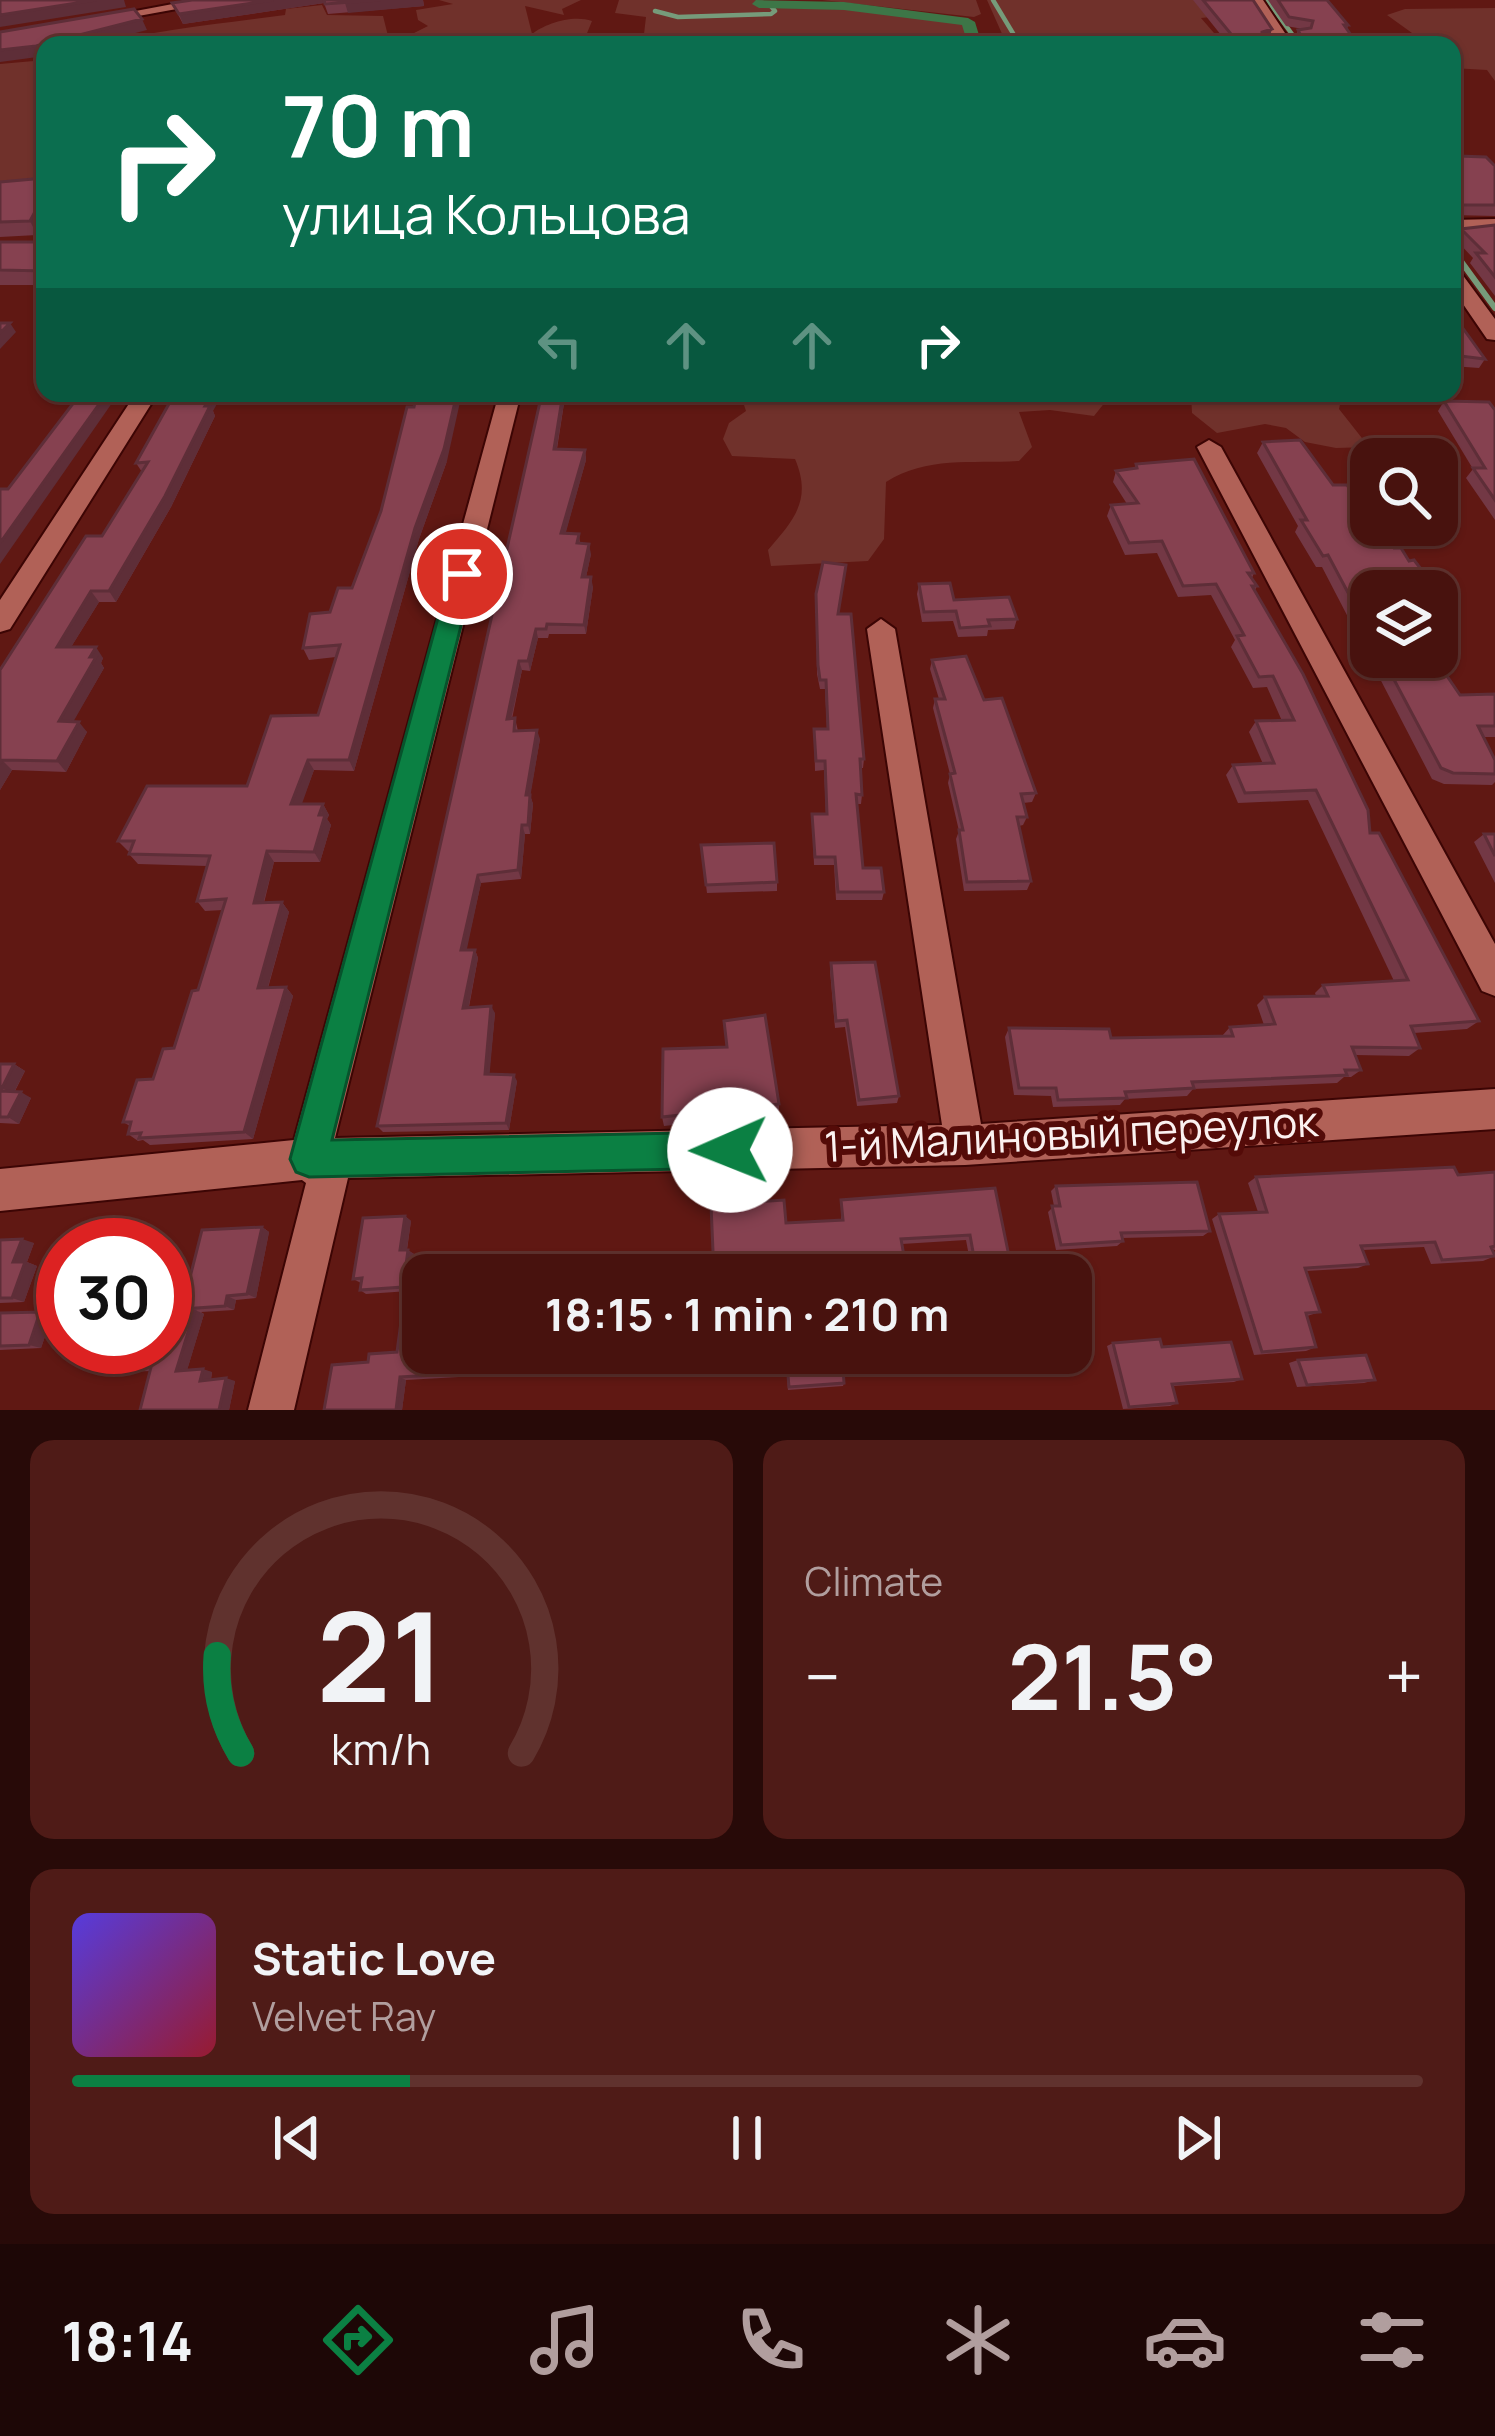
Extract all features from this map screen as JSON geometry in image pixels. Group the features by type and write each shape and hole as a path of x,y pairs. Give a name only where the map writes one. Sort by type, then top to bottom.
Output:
{"street":[{"path":"77,23 219,0"},
{"path":"1256,0 1280,36"},
{"path":"1461,226 1495,225"},
{"path":"1461,287 1495,334"},
{"path":"0,622 141,402"},
{"path":"271,1410 328,1176 309,1159 508,402"},
{"path":"1209,447 1495,980"},
{"path":"881,629 964,1145"},
{"name":"1-й Малиновый переулок","path":"0,1190 309,1159 964,1145 1495,1109"}],"shaded area":[{"path":"439,0 581,0 562,9 564,15 525,6 532,34 559,21 592,21 586,36 414,33 428,26 418,20 416,10 453,4"},
{"path":"619,0 764,0 760,4 968,22 972,36 660,36 665,34 644,34 646,17 615,13"},
{"path":"822,0 976,0 981,14 974,17"},
{"path":"987,0 1213,0 1211,17 1201,18 1214,33 1209,36 1003,36"},
{"path":"322,5 327,15 383,16 388,36 140,36 285,15 286,9"},
{"path":"1495,8 1495,81 1487,70 1461,69 1461,36 1386,36 1383,33 1412,33 1387,15 1405,9"},
{"path":"36,61 36,184 0,191 0,64"},
{"path":"743,402 1105,402 1094,416 1050,410 1019,412 1032,447 1019,461 934,465 886,482 884,539 868,561 771,566 768,550 798,508 800,473 795,459 732,456 723,439 729,423 746,411"},
{"path":"1191,402 1341,402 1339,409 1362,438 1350,438 1350,448 1336,448 1305,442 1286,428 1265,424 1217,433 1192,413"}],"building":[{"path":"0,0 96,0 0,15"},
{"path":"273,0 179,14 172,3"},
{"path":"324,0 380,0 325,4"},
{"path":"1203,0 1253,0 1272,29 1262,36 1233,36"},
{"path":"1278,0 1327,0 1348,25 1344,25 1352,36 1301,36 1298,30 1311,28 1313,21 1289,17"},
{"path":"134,9 142,19 75,36 36,36 36,46 0,50 0,32"},
{"path":"1461,156 1486,157 1495,166 1495,205 1461,205"},
{"path":"36,179 36,210 30,221 0,222 0,182"},
{"path":"1495,225 1495,277 1476,253 1485,253 1461,229"},
{"path":"0,242 36,242 36,271 0,270"},
{"path":"1461,326 1485,359 1461,356"},
{"path":"74,402 101,402 0,543 0,489 8,489"},
{"path":"170,402 207,402 205,406 210,406 165,496 109,591 91,591 57,647 96,647 90,657 96,657 59,721 79,722 57,761 2,760 0,764 0,670 86,536 102,536 148,462 136,463"},
{"path":"415,402 455,402 349,760 308,760 291,804 323,804 319,815 325,815 314,852 267,851 254,903 282,902 258,988 286,987 244,1132 139,1138 141,1133 128,1134 131,1122 123,1122 137,1080 153,1079 163,1049 174,1048 226,899 197,901 210,856 129,854 134,841 118,841 147,786 247,786 271,716 318,715 340,645 303,648 310,614 330,612 338,588 352,588 381,511 407,407 414,407"},
{"path":"540,402 562,402 554,449 585,450 561,533 579,534 577,543 589,544 582,577 591,577 584,625 547,624 546,629 536,629 528,661 519,661 507,719 515,718 514,731 537,730 526,795 530,795 528,825 522,825 518,870 478,875 461,950 475,950 463,1008 491,1006 485,1074 514,1075 506,1123 377,1126"},
{"path":"1445,402 1489,402 1495,410 1495,500 1473,468 1485,468"},
{"path":"1300,440 1333,485 1347,485 1350,546 1401,548 1422,570 1350,570 1350,596 1328,555 1323,556 1301,520 1307,520 1263,442"},
{"path":"1194,459 1254,573 1248,573 1257,586 1252,586 1303,674 1368,810 1370,833 1379,833 1479,1021 1411,1026 1420,1048 1352,1047 1361,1070 1345,1070 1347,1075 1192,1082 1194,1088 1125,1092 1127,1098 1058,1100 1056,1088 1019,1088 1009,1028 1109,1029 1111,1038 1233,1036 1230,1027 1275,1024 1265,997 1328,996 1323,985 1408,980 1316,790 1245,793 1233,765 1274,763 1256,721 1294,720 1273,676 1259,677 1237,636 1244,635 1216,584 1183,586 1162,541 1129,543 1111,505 1138,503 1116,471 1137,468 1136,464"},
{"path":"823,562 846,565 838,614 851,614 864,759 860,759 862,795 856,794 863,868 881,868 884,892 838,892 835,857 815,857 812,814 827,814 825,761 816,761 814,729 828,729 826,680 820,680 818,665 816,594"},
{"path":"950,583 954,600 1009,597 1017,619 960,628 956,611 924,612 919,584"},
{"path":"966,656 984,700 1002,698 1036,793 1021,794 1027,817 1017,817 1031,881 967,882 959,830 963,830 950,774 955,773 935,699 945,699 932,660"},
{"path":"1393,678 1448,678 1460,695 1495,694 1495,726 1478,726 1495,760 1495,774 1453,773 1441,768"},
{"path":"1484,834 1495,834 1495,856"},
{"path":"774,843 777,882 706,885 701,845"},
{"path":"875,962 899,1096 859,1100 847,1020 836,1021 831,963"},
{"path":"765,1015 779,1104 662,1117 663,1049 727,1047 724,1021"},
{"path":"0,1064 14,1064 2,1088 0,1088"},
{"path":"0,1091 21,1092 8,1117 0,1117"},
{"path":"1454,1167 1458,1175 1495,1172 1495,1246 1491,1247 1495,1256 1442,1260 1435,1242 1361,1246 1368,1264 1305,1268 1320,1312 1306,1313 1316,1347 1262,1352 1219,1214 1267,1212 1256,1177"},
{"path":"1197,1182 1210,1231 1121,1233 1123,1241 1061,1245 1052,1206 1060,1206 1056,1186"},
{"path":"995,1188 1009,1254 973,1254 970,1235 901,1239 904,1254 713,1254 711,1205 784,1200 786,1223 843,1220 841,1200"},
{"path":"405,1216 400,1250 408,1250 402,1254 402,1287 360,1290 362,1278 353,1279 363,1218"},
{"path":"262,1227 247,1294 227,1296 225,1306 192,1308 192,1270 202,1230"},
{"path":"22,1239 13,1262 25,1262 12,1298 0,1298 0,1240"},
{"path":"36,1312 29,1345 0,1346 0,1313"},
{"path":"402,1314 402,1374 454,1374 400,1377 396,1410 324,1410 332,1365 368,1362 369,1354 397,1352"},
{"path":"1160,1339 1162,1347 1231,1342 1242,1379 1172,1384 1177,1403 1129,1407 1113,1343"},
{"path":"1366,1355 1375,1380 1307,1385 1298,1360"},
{"path":"203,1369 200,1381 226,1378 219,1410 140,1410 149,1374 192,1374 192,1370"},
{"path":"788,1374 843,1374 844,1383 789,1387"}],"waterway":[{"path":"764,0 759,4 844,6 968,22 972,36"},
{"path":"993,0 1015,36"},
{"path":"1267,0 1293,36"},
{"path":"655,11 678,17 771,14 775,11 770,5"},
{"path":"1461,261 1495,308"}],"route":[{"path":"462,574 309,1159 730,1150"}]}
